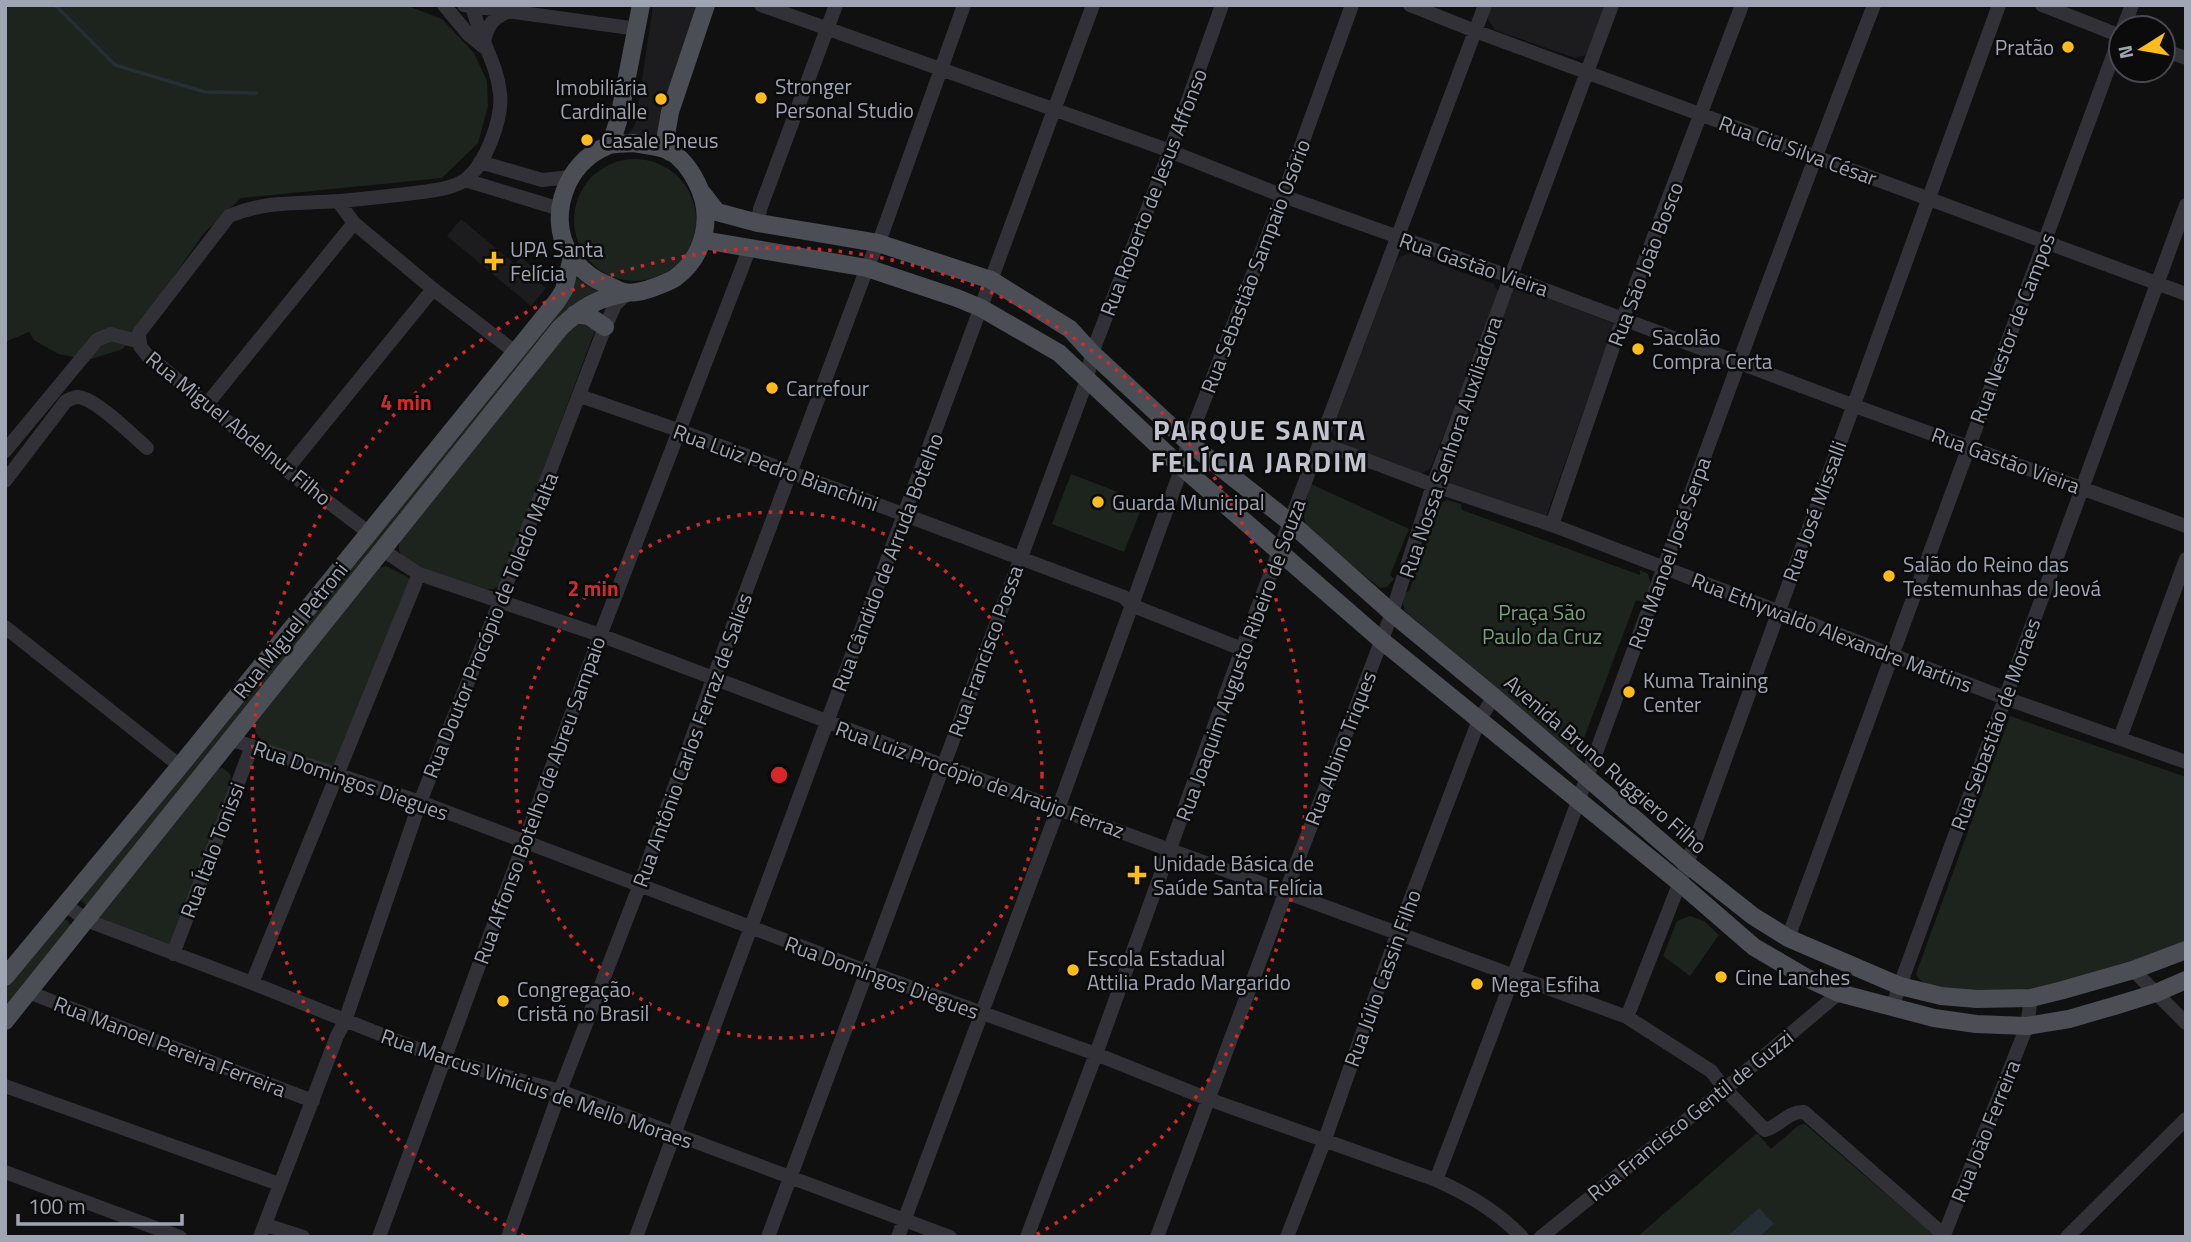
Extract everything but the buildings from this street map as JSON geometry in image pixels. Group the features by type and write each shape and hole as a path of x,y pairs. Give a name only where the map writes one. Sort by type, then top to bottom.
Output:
{"main road":[{"path":"608,145 633,143 670,152 693,174 703,194 707,217 703,240 692,261 674,279 650,289 627,293 598,282 572,257 560,229 563,192 571,177 588,158 608,145 620,118 641,5"},
{"path":"670,152 666,135 670,112 706,5"},
{"name":"Avenida Bruno Ruggiero Filho","path":"703,194 716,212 758,223 878,243 991,280 1070,329 1092,353 1188,442 1291,523 1392,613 1587,776 1686,864 1753,916 1787,938 1900,986 1941,996 1977,999 2031,998 2133,970 2186,950"},
{"name":"Avenida Bruno Ruggiero Filho","path":"703,240 867,268 957,298 1059,353 1182,467 1381,640 1679,882 1754,947 1839,993 1934,1018 1976,1024 2027,1026 2069,1019 2157,993 2186,980"},
{"name":"Rua Miguel Petroni","path":"5,977 180,766 564,290 572,257"},
{"name":"Rua Miguel Petroni","path":"5,1021 560,328 575,314 605,297 627,293"},
{"path":"575,314 589,316 605,327"}],"street":[{"path":"444,5 468,34 486,47"},
{"name":"Rua Gastão Vieira","path":"761,5 1170,151 1283,196 1511,277 2186,526"},
{"path":"758,223 760,209 836,5"},
{"name":"Rua Antônio Carlos Ferraz de Salies","path":"508,1237 964,5"},
{"name":"Rua Cândido de Arruda Botelho","path":"636,1237 1093,5"},
{"name":"Rua Roberto de Jesus Affonso","path":"1087,380 1092,353 1170,151 1222,5"},
{"name":"Rua Sebastião Sampaio Osório","path":"898,1237 1058,808 1182,467 1188,442 1283,196 1352,5"},
{"name":"Rua Cid Silva César","path":"1410,5 2186,294"},
{"name":"Rua Joaquim Augusto Ribeiro de Souza","path":"1027,1237 1242,649 1485,5"},
{"name":"Rua Nossa Senhora Auxiliadora","path":"1392,613 1433,485 1612,5"},
{"name":"Rua São João Bosco","path":"1552,525 1623,318 1742,5"},
{"name":"Rua Manoel José Serpa","path":"1437,1180 1815,156 1874,5"},
{"name":"Rua José Missalli","path":"1627,1017 1686,864 1999,5"},
{"path":"2042,5 2107,30"},
{"path":"467,6 496,71 500,96 497,124 489,146 466,180 560,209"},
{"path":"467,6 509,11 540,10 638,29"},
{"path":"486,47 486,33 495,17 509,11"},
{"name":"Rua Nestor de Campos","path":"1787,938 2107,73"},
{"path":"480,162 542,180 571,177"},
{"name":"Rua Miguel Abdelnur Filho","path":"368,532 286,470 147,355 140,346 139,333 229,216 267,204 338,201 427,191 466,180"},
{"path":"338,201 355,223 433,289 515,352"},
{"name":"Rua Sebastião de Moraes","path":"1892,1007 2186,205"},
{"path":"207,404 355,223"},
{"name":"Rua Affonso Botelho de Abreu Sampaio","path":"379,1237 600,635 750,247"},
{"path":"286,470 433,289"},
{"name":"Rua Doutor Procópio de Toledo Malta","path":"263,1231 279,1184 345,1021 420,802 501,600 605,327 615,305 627,293"},
{"path":"5,451 97,340 111,334 140,342"},
{"name":"Rua Francisco Possa","path":"768,1237 1087,380"},
{"name":"Rua Luiz Pedro Bianchini","path":"580,396 1124,597 1131,605 1242,649"},
{"path":"5,481 66,401 74,398 79,397 94,404 147,448"},
{"name":"Rua Ethywaldo Alexandre Martins","path":"1321,443 1433,485 1552,525 2005,698 2186,762"},
{"name":"Rua Luiz Procópio de Araújo Ferraz","path":"384,551 419,574 600,635 1058,808 1627,1017 1712,1071 1725,1089 1765,1130 1773,1128 1796,1112 1804,1112 1944,1236"},
{"path":"2120,738 2186,559"},
{"path":"252,984 419,574"},
{"name":"Rua Albino Triques","path":"1157,1237 1392,613"},
{"path":"5,627 180,766"},
{"name":"Rua Júlio Cassin Filho","path":"1287,1237 1324,1142 1398,932 1479,720 1494,698"},
{"name":"Rua Domingos Diegues","path":"230,739 420,802 639,887 980,1014 1096,1054 1208,1099 1437,1180 1504,1218 1522,1237"},
{"name":"Rua Ítalo Tonissi","path":"173,954 252,746"},
{"name":"Rua Marcus Vinicius de Mello Moraes","path":"66,905 86,920 445,1060 561,1091 950,1237"},
{"path":"2133,970 2186,1023"},
{"name":"Rua Manoel Pereira Ferreira","path":"28,992 313,1101"},
{"name":"Rua Francisco Gentil de Guzzi","path":"1541,1237 1839,993"},
{"name":"Rua João Ferreira","path":"1944,1236 2027,1026 2031,998"},
{"path":"5,1086 279,1184"},
{"path":"2067,1237 2186,1119"},
{"path":"5,1172 180,1237"},
{"path":"263,1231 303,1237"}],"shaded area":[{"path":"653,5 697,5 661,139 632,138 628,134 634,127 637,114"},
{"path":"1490,5 1606,5 1586,55 1575,58 1495,30 1488,19"},
{"name":"UPA Santa Felícia","path":"461,219 515,264 521,257 532,267 527,273 546,288 531,306 447,236"},
{"path":"1410,253 1494,284 1498,292 1497,301 1430,469 1420,474 1338,443 1333,433 1395,264 1401,256"},
{"path":"1521,287 1614,324 1546,517 1538,517 1449,483 1443,475 1512,291"},
{"path":"1759,1208 1774,1224 1759,1237 1729,1235"}],"green space":[{"path":"5,5 408,6 442,19 474,53 487,81 488,106 478,143 442,178 241,198 204,233 123,349 88,360 58,354 34,340 29,332 5,342"},
{"path":"635,159 658,164 678,177 691,197 696,220 691,243 678,263 658,276 635,281 612,276 592,263 579,243 574,220 579,197 592,177 612,164"},
{"path":"575,277 603,292 88,906 81,901 81,896"},
{"path":"581,320 595,330 500,585 494,589 486,589 426,569 405,558 399,551 400,541 564,333"},
{"path":"1071,474 1144,502 1124,552 1052,524"},
{"path":"1311,484 1409,529 1390,575 1394,579 1387,587 1380,588 1309,531 1304,514"},
{"name":"Praça São Paulo da Cruz","path":"1447,500 1461,504 1462,510 1640,575 1640,570 1648,574 1651,585 1644,602 1636,600 1583,741 1592,745 1584,757 1574,756 1405,611 1404,593 1409,591 1435,519 1431,516 1438,504"},
{"path":"386,566 408,577 410,581 335,765 263,743 253,722 379,568"},
{"path":"2010,716 2186,777 2186,942 2104,972 2019,991 1957,989 1930,985 1919,978 1916,974"},
{"path":"223,768 230,774 231,782 177,937 169,945 100,920 100,916 217,769"},
{"path":"1690,916 1704,921 1719,935 1690,976 1663,956 1677,921"},
{"path":"64,919 71,925 5,1013 5,987"},
{"path":"1805,1124 1936,1237 1637,1237 1757,1133 1771,1149 1799,1125"}],"waterway":[{"path":"55,5 115,65 205,92 256,93"}],"place":[{"name":"Pratão","path":"2068,47"},
{"name":"Stronger Personal Studio","path":"761,98"},
{"name":"Imobiliária Cardinalle","path":"661,99"},
{"name":"Casale Pneus","path":"587,140"},
{"name":"UPA Santa Felícia","path":"494,261"},
{"name":"Sacolão Compra Certa","path":"1638,349"},
{"name":"Carrefour","path":"772,388"},
{"name":"Guarda Municipal","path":"1098,502"},
{"name":"Salão do Reino das Testemunhas de Jeová","path":"1889,576"},
{"name":"Kuma Training Center","path":"1629,692"},
{"name":"Unidade Básica de Saúde Santa Felícia","path":"1137,875"},
{"name":"Escola Estadual Attilia Prado Margarido","path":"1073,970"},
{"name":"Cine Lanches","path":"1721,977"},
{"name":"Mega Esfiha","path":"1477,984"},
{"name":"Congregação Cristã no Brasil","path":"503,1001"}],"district":[{"name":"PARQUE SANTA FELÍCIA JARDIM","path":"1260,445"}]}
